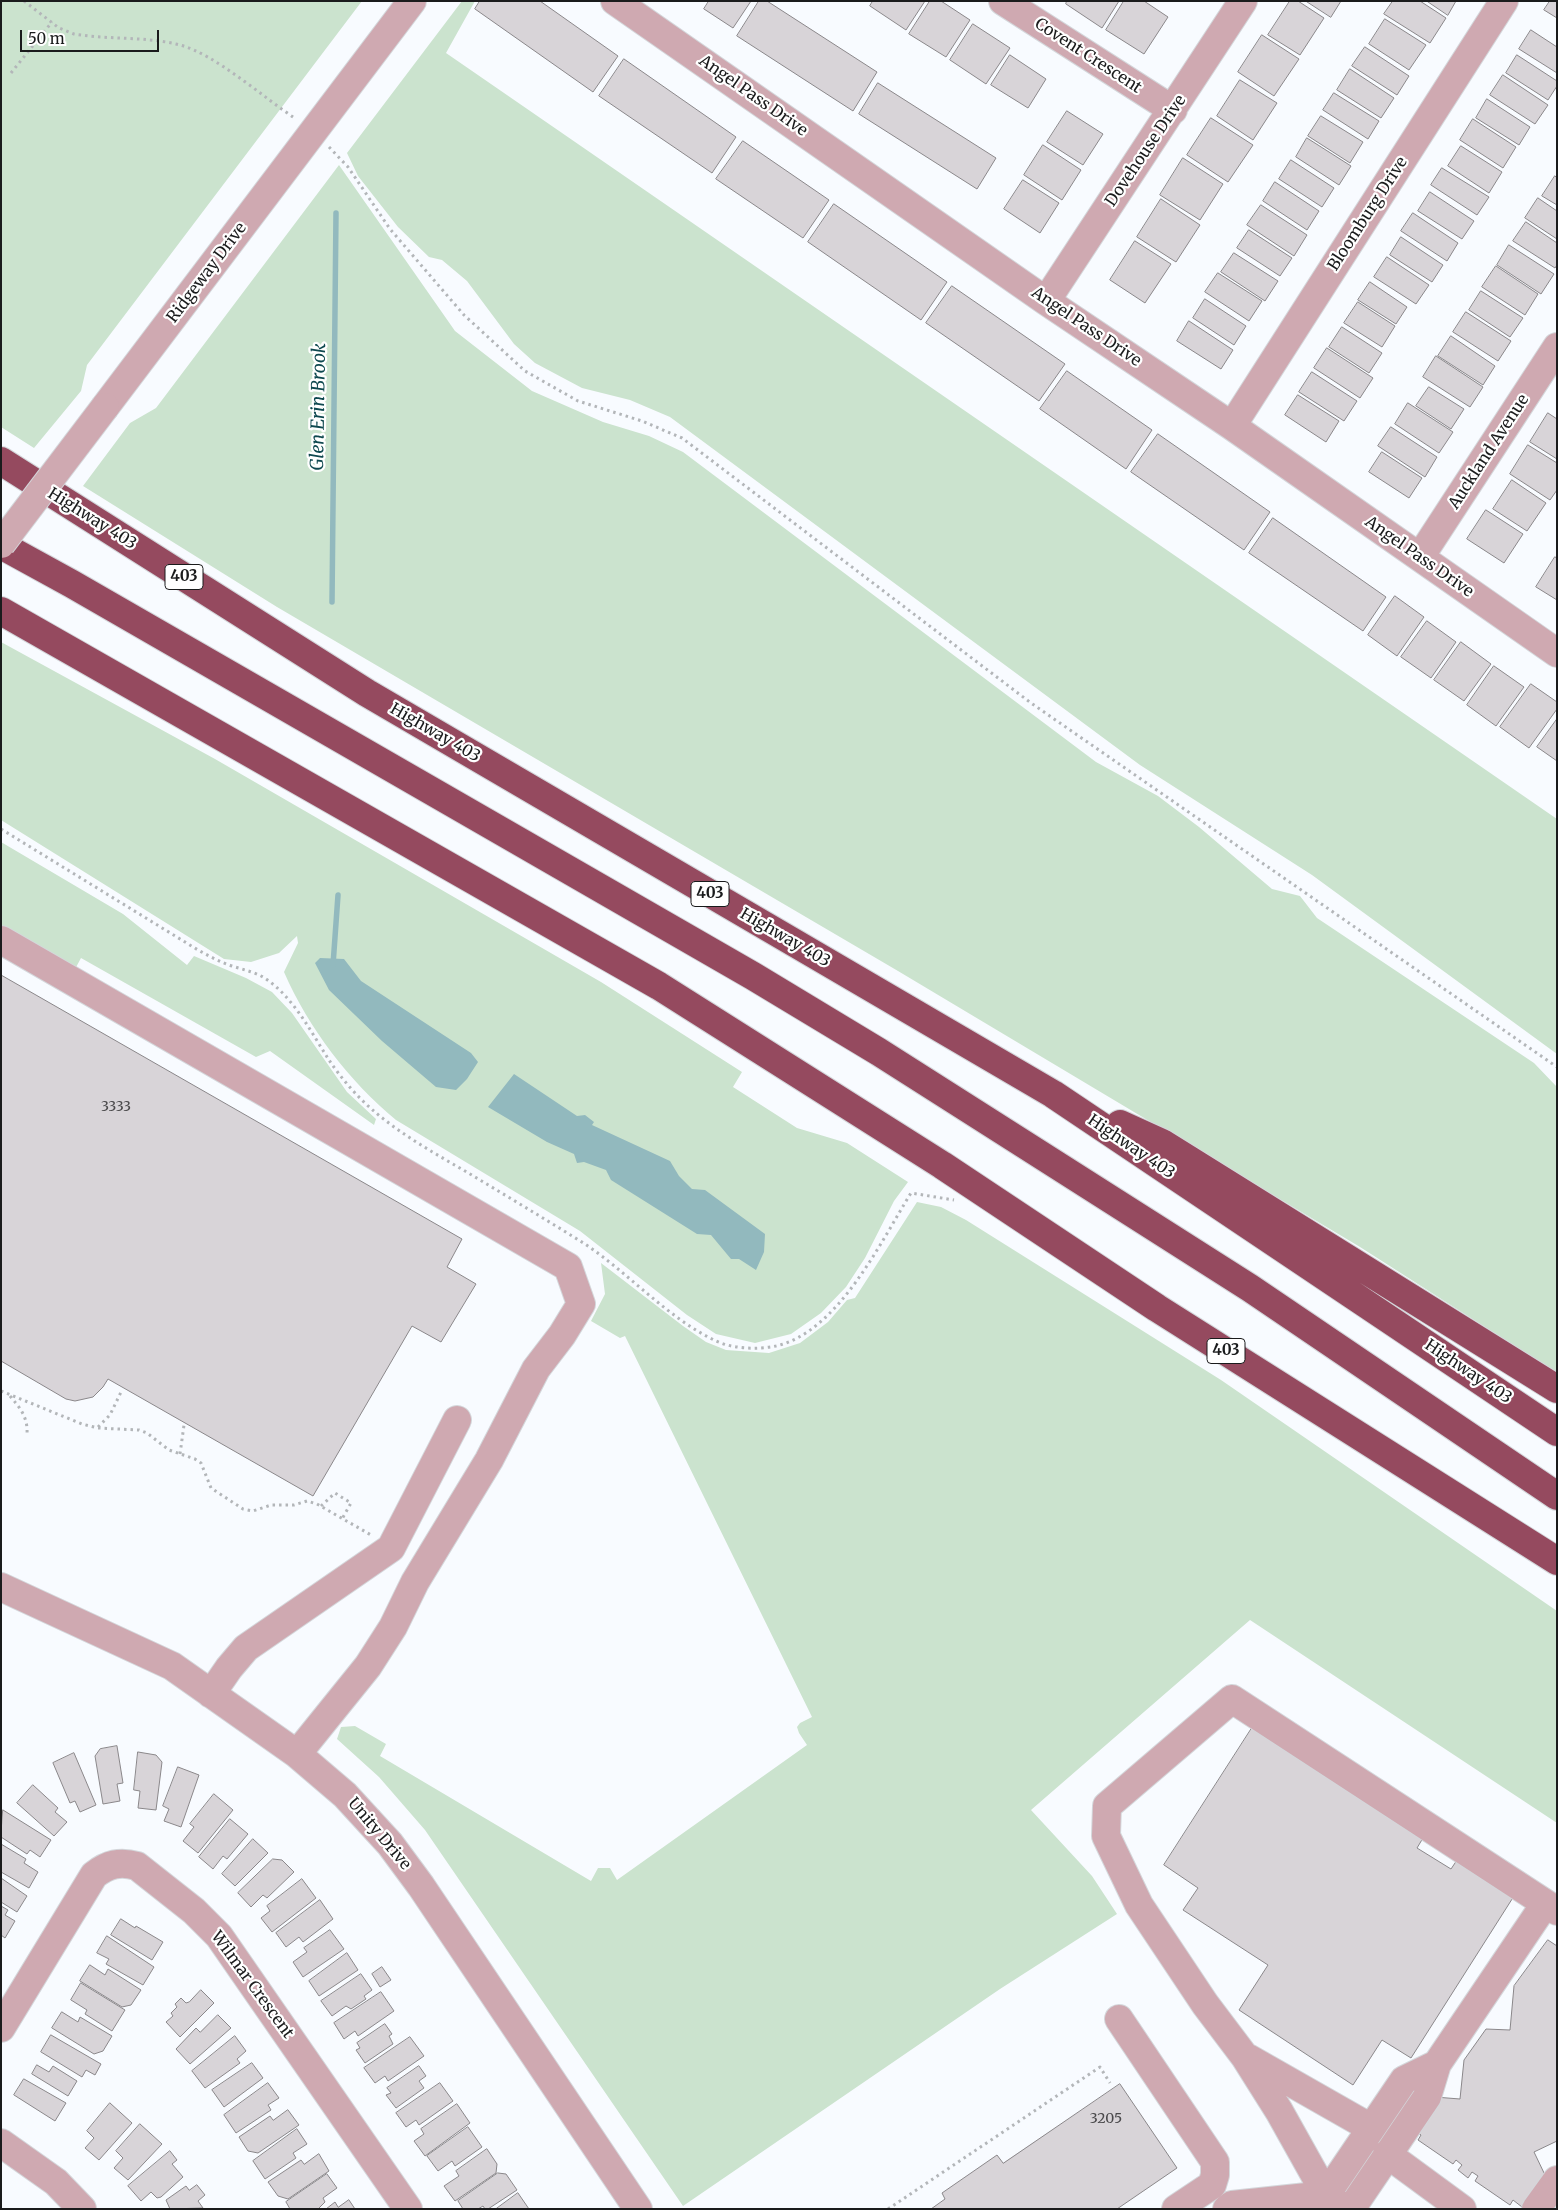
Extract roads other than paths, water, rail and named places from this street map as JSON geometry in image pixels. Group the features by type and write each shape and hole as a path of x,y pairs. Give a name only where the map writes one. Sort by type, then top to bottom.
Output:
{"highway":[{"name":"Highway 403","path":"1,461 367,693 1053,1094 1557,1432"},
{"path":"1,545 710,951 879,1052 1250,1288 1557,1496"},
{"name":"403","path":"1,610 659,986 942,1164 1157,1308 1557,1561"},
{"path":"1053,1094 1162,1142 1557,1389"}],"street":[{"name":"Ridgeway Drive","path":"1,545 412,1"},
{"name":"Angel Pass Drive","path":"615,1 1046,301 1232,426 1557,654"},
{"name":"Covent Crescent","path":"1003,1 1173,110"},
{"name":"Dovehouse Drive","path":"1046,301 1243,1"},
{"name":"Bloomburg Drive","path":"1232,426 1504,1"},
{"name":"Auckland Avenue","path":"1420,557 1557,347"},
{"path":"1,940 568,1266 581,1304 562,1335 536,1368 489,1460 415,1582 393,1626 373,1658 297,1754"},
{"path":"211,1694 246,1648 391,1548 457,1420"},
{"name":"Unity Drive","path":"1,1587 172,1666 297,1754 345,1795 390,1844 421,1886 638,2209"},
{"path":"1336,2202 1245,2057 1205,2004 1139,1905 1106,1836 1107,1806 1232,1699 1551,1907 1437,2064 1427,2097 1351,2209"},
{"name":"Wilmar Crescent","path":"1,2028 94,1875 104,1867 114,1864 126,1863 137,1866 194,1911 219,1936 408,2209"},
{"path":"1119,2019 1215,2162 1215,2175 1212,2185 1176,2209"},
{"path":"1245,2057 1371,2128"},
{"path":"1336,2202 1371,2128 1404,2080 1437,2064"},
{"path":"1,2143 56,2182 82,2209"},
{"path":"1387,2154 1462,2209"},
{"path":"1536,2209 1557,2180"},
{"path":"1227,2209 1232,2205 1336,2202"}],"water":[{"path":"320,958 344,959 361,981 471,1053 478,1062 467,1079 456,1090 436,1087 382,1041 329,990 315,963"},
{"path":"514,1074 577,1116 585,1115 594,1122 592,1125 670,1161 679,1176 692,1189 705,1190 765,1234 764,1252 756,1270 739,1259 731,1259 711,1235 697,1234 611,1180 606,1170 584,1162 577,1163 574,1154 547,1142 488,1107"}],"waterway":[{"name":"Glen Erin Brook","path":"332,602 336,213"},
{"name":"Glen Erin Brook","path":"333,965 338,895"}]}
